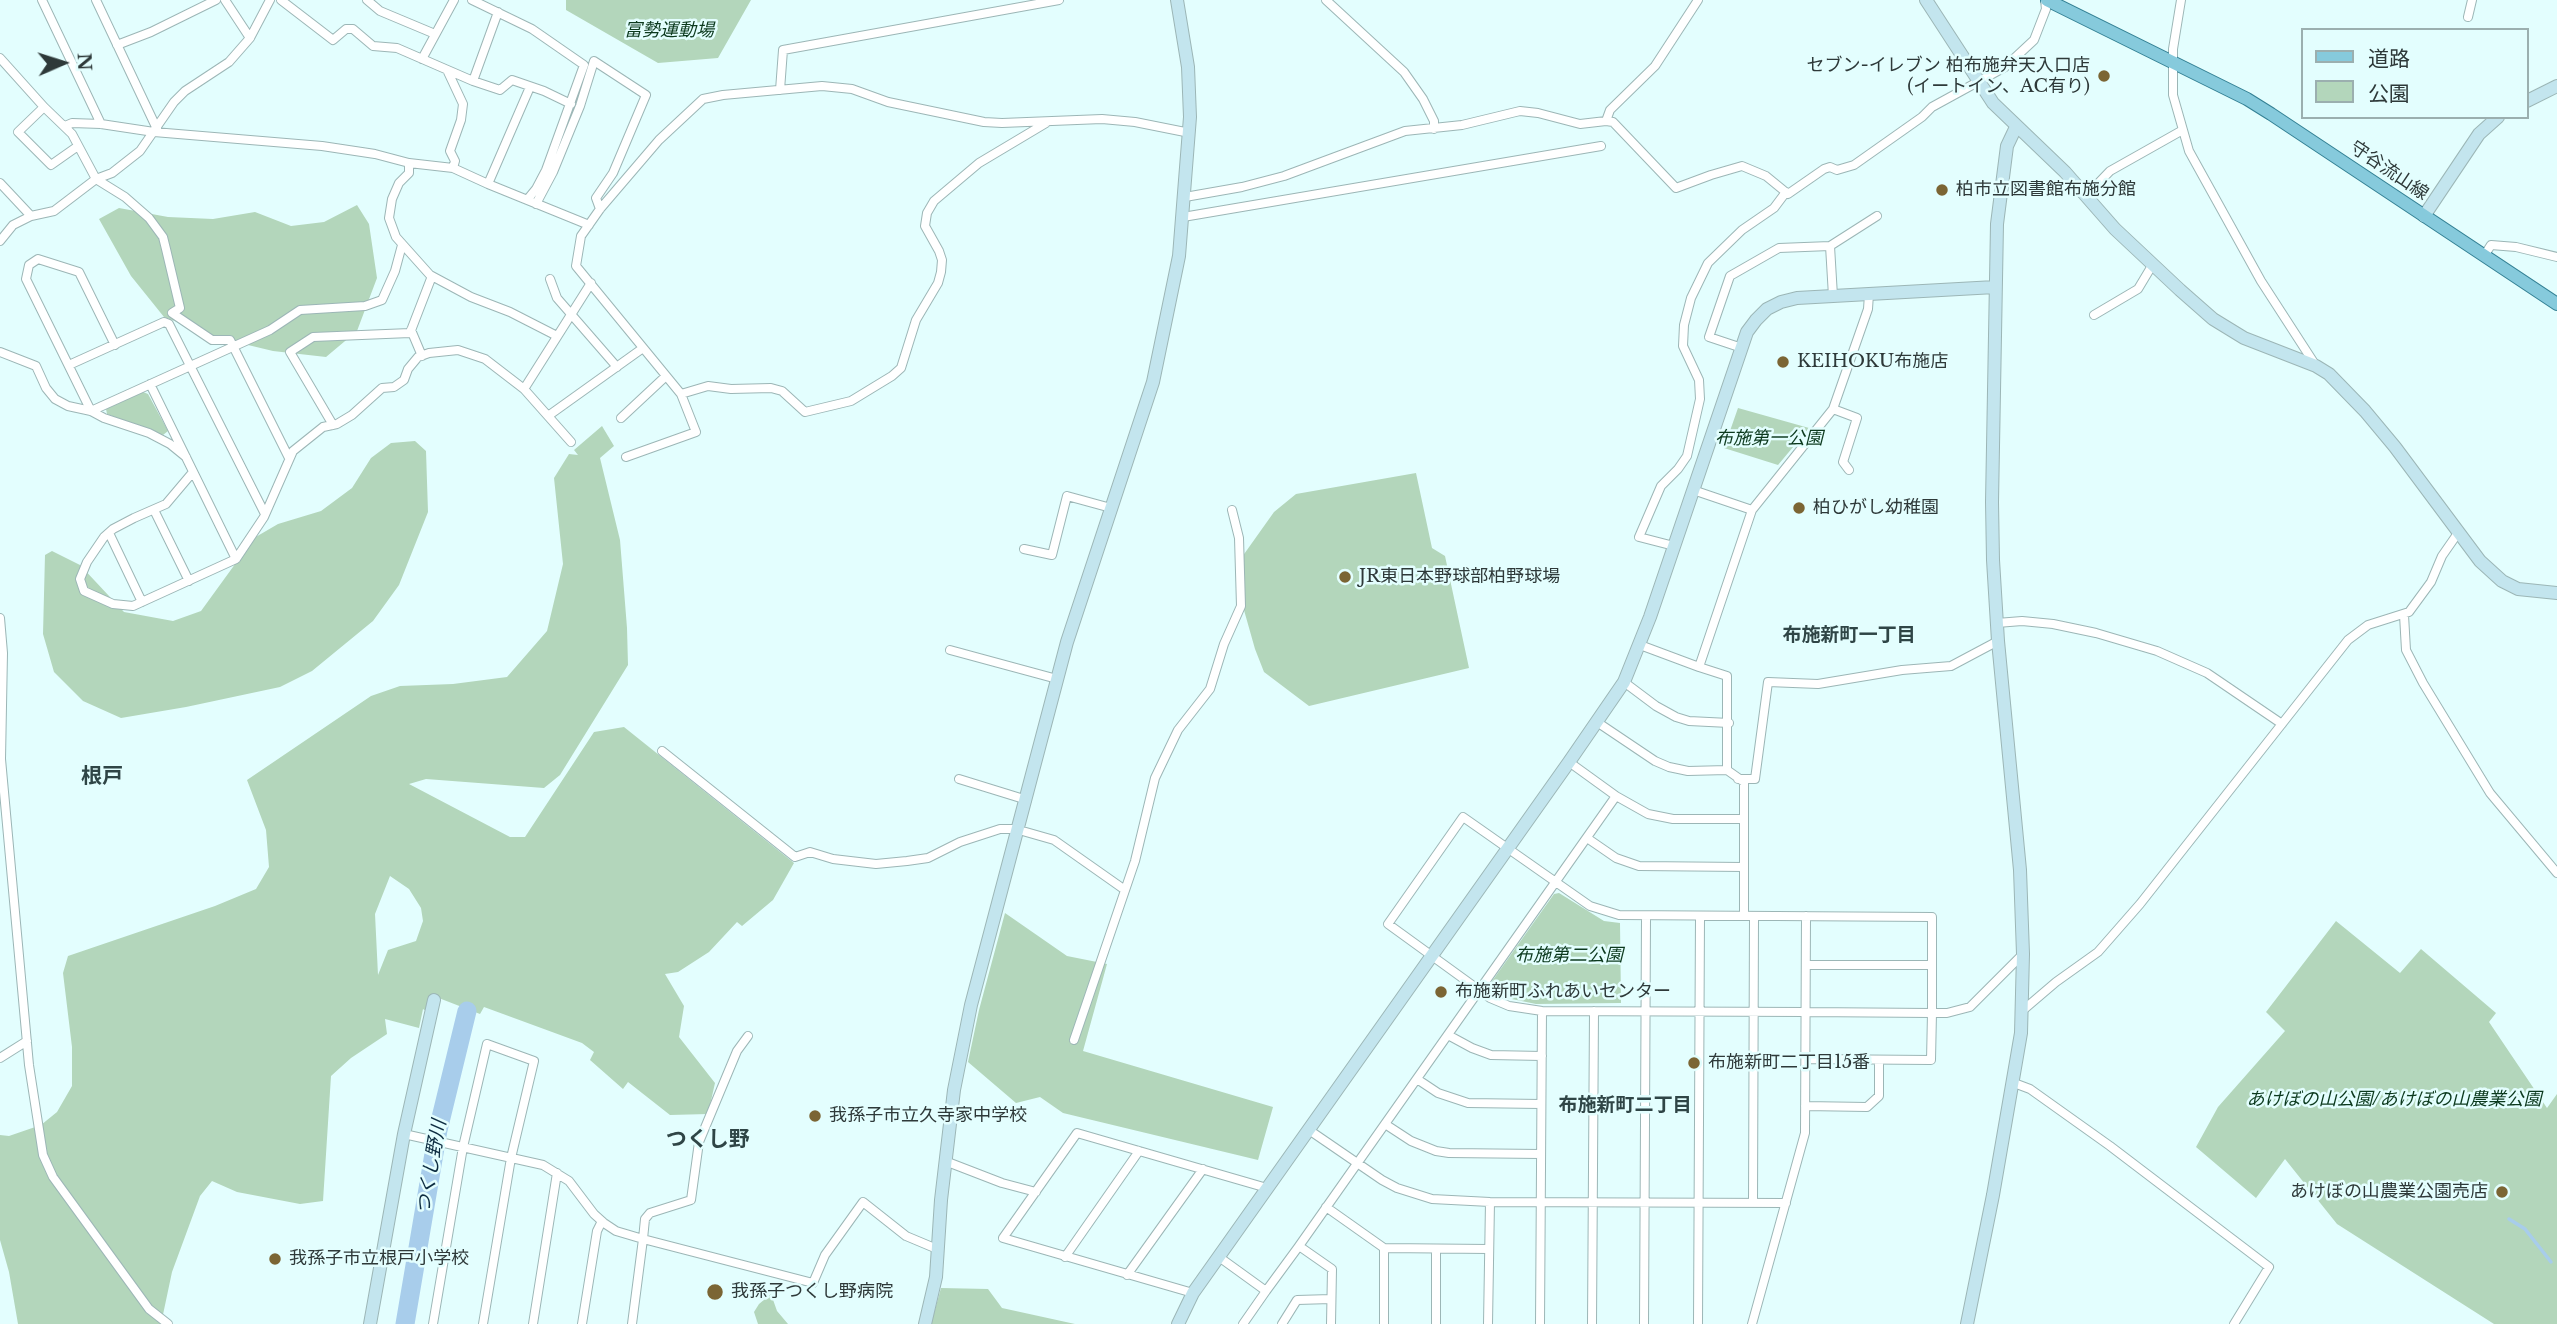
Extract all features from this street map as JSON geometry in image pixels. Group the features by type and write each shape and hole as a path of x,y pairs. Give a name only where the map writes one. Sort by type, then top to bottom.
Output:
{"main road":[{"name":"守谷流山線","path":"2046,0 2271,114 2557,303"}],"street":[{"path":"42,0 101,124"},
{"path":"96,0 155,130"},
{"path":"117,45 216,0"},
{"path":"225,0 250,38"},
{"path":"0,241 13,225 31,216 54,211 96,179 112,173 129,161 140,151 185,91 229,62 250,38 270,0"},
{"path":"281,0 333,40 346,29 353,29 373,46 397,48 472,81 500,90 512,80 571,104"},
{"path":"367,0 380,11 435,34"},
{"path":"422,59 454,0"},
{"path":"472,0 531,29 584,65 532,202"},
{"path":"780,90 783,50 1059,0"},
{"path":"925,1324 932,1299 946,1161 962,1045 1057,679 1153,382 1179,256 1189,133 1188,67 1177,0"},
{"path":"1326,0 1404,72 1423,99 1434,121 1434,129"},
{"path":"1606,121 1610,110 1655,66 1699,0"},
{"path":"1926,0 1993,103 2065,172 2115,229 2213,319 2244,338 2316,366 2338,383 2373,419 2424,482 2480,561 2502,581 2527,591 2557,593"},
{"path":"1185,197 1284,176 1405,131 1434,129 1520,111 1580,124 1613,122 1676,188 1711,174 1742,166 1766,176 1788,194 1824,169 1830,167 1837,170 1854,165 1932,107 2004,68 2034,40 2046,9 2046,0"},
{"path":"2181,0 2172,49 2173,95 2181,131 2189,151 2261,281 2316,366"},
{"path":"2468,17 2472,0"},
{"path":"472,81 498,12"},
{"path":"0,58 44,107 65,125 96,179 136,206 163,237 180,308 172,313 212,340 230,340 289,458"},
{"path":"532,202 553,172 580,106 594,61 646,95 613,173 596,198 600,209"},
{"path":"448,72 463,104 461,120 450,151 455,161 453,168"},
{"path":"626,457 696,432 681,394 576,266 581,236 600,209 659,140 703,99 822,86 852,89 888,102 1002,124 1102,119 1135,122 1189,133"},
{"path":"2529,100 2557,86"},
{"path":"488,184 530,87"},
{"path":"44,107 18,132 51,165 78,146"},
{"path":"2424,216 2479,134 2496,119"},
{"path":"681,394 708,386 731,389 771,388 782,391 805,412 851,401 892,376 901,368 916,320 938,283 941,272 942,260 939,251 925,226 927,213 934,201 979,163 1049,122"},
{"path":"65,125 101,124 322,146 382,155 409,163 453,168 589,225"},
{"path":"1967,1324 2020,1050 2022,1011 2020,870 1998,641 1992,502 1995,287 2000,198 2007,146 2016,127"},
{"path":"2086,196 2110,171 2181,131"},
{"path":"1183,217 1601,146"},
{"path":"409,163 409,173 399,183 392,199 389,218 402,245 432,276 557,336"},
{"path":"0,183 31,216"},
{"path":"1674,546 1639,537 1661,486 1687,456 1700,399 1699,380 1683,346 1684,325 1691,298 1708,263 1742,230 1774,208 1786,192"},
{"path":"1742,348 1709,337 1730,276 1779,248 1830,246 1877,216"},
{"path":"91,411 271,330 300,310 365,306 382,300 395,271 402,245"},
{"path":"2483,256 2491,245 2516,247 2557,257"},
{"path":"1830,246 1833,296"},
{"path":"91,411 26,279 29,265 38,259 79,272 115,345"},
{"path":"2094,315 2138,289 2153,264"},
{"path":"333,425 290,352 313,337 410,333 432,276"},
{"path":"550,279 557,298 617,367"},
{"path":"524,389 591,283"},
{"path":"1178,1324 1193,1293 1624,682 1640,645 1747,332 1767,309 1797,298 1995,287"},
{"path":"1699,667 1752,510 1833,410 1868,309 1869,294"},
{"path":"69,365 164,322 169,324 265,514"},
{"path":"411,330 422,356"},
{"path":"548,416 643,348"},
{"path":"193,472 166,504 109,533 94,551 79,579 84,591 113,604 133,606 236,559 265,514 293,451 323,427 352,415 382,388 394,387 404,380 408,369 422,356 458,350 485,359 524,389 571,442"},
{"path":"0,352 36,366 46,388 55,399 68,406 91,411 149,433 170,444 186,457"},
{"path":"621,418 666,376"},
{"path":"150,384 236,559"},
{"path":"1833,410 1857,418 1843,462 1849,470"},
{"path":"1693,491 1752,510"},
{"path":"1024,548 1052,555 1067,496 1111,508"},
{"path":"154,510 189,581"},
{"path":"1073,1040 1125,890 1160,766 1178,730 1210,689 1224,644 1241,606 1239,538 1232,510"},
{"path":"109,533 142,602"},
{"path":"2022,1011 2098,952 2145,898 2348,640 2368,625 2404,615 2421,598 2442,556 2458,533"},
{"path":"2404,615 2406,650 2423,683 2490,793 2557,873"},
{"path":"0,618 3,643 1,759 27,1041 43,1156 53,1177 149,1309 168,1324"},
{"path":"1997,623 2022,621 2053,624 2157,651 2207,673 2282,724"},
{"path":"1738,779 1755,779 1768,682 1818,684 1902,670 1951,666 1998,641"},
{"path":"1640,645 1727,676 1727,771"},
{"path":"950,650 1057,679"},
{"path":"1624,682 1676,717 1689,721 1728,723"},
{"path":"1597,722 1655,761 1669,767 1688,771 1727,771 1744,782 1744,915"},
{"path":"662,751 795,857 810,852 833,859 876,864 928,858 960,842 1000,829 1019,830 1054,840 1125,890"},
{"path":"1569,762 1633,807 1662,817 1744,819"},
{"path":"959,779 1027,800"},
{"path":"1243,1324 1616,796"},
{"path":"1805,1059 1931,1059 1932,1013 1932,917 1646,917 1604,912 1590,906 1463,817 1388,924 1479,990 1508,1006 1542,1011 1646,1011 1700,1012 1806,1012 1932,1013 1947,1013 1970,1007 2023,954"},
{"path":"0,822 9,829"},
{"path":"1587,838 1616,858 1639,866 1744,867"},
{"path":"1698,1324 1700,916"},
{"path":"1752,1203 1754,916"},
{"path":"1752,1324 1804,1143 1806,916"},
{"path":"1644,1324 1646,917"},
{"path":"1806,965 1932,965"},
{"path":"370,1324 404,1134 434,1000"},
{"path":"1540,1324 1542,1011"},
{"path":"1592,1324 1594,1011"},
{"path":"1448,1035 1490,1055 1542,1056"},
{"path":"632,1324 645,1219 650,1213 691,1200 699,1142 737,1051 748,1036"},
{"path":"0,1058 27,1041"},
{"path":"433,1324 463,1147 487,1044 534,1061 510,1158 482,1324"},
{"path":"1805,1106 1867,1107 1879,1096 1879,1060"},
{"path":"1417,1079 1438,1093 1468,1103 1541,1104"},
{"path":"2014,1083 2030,1089 2110,1146 2269,1267 2234,1324"},
{"path":"1385,1124 1411,1142 1436,1151 1541,1154"},
{"path":"1309,1129 1396,1188 1446,1201 1786,1203"},
{"path":"1193,1293 1003,1238 1077,1133 1267,1188"},
{"path":"404,1134 543,1165 569,1181 594,1214 616,1231 813,1283 825,1255 863,1202 906,1236 937,1249"},
{"path":"1065,1257 1139,1152"},
{"path":"946,1161 1002,1183 1036,1192"},
{"path":"1127,1275 1203,1169"},
{"path":"533,1324 557,1173"},
{"path":"1488,1324 1490,1202"},
{"path":"1326,1207 1384,1248 1489,1249"},
{"path":"582,1324 597,1231 602,1221"},
{"path":"1299,1246 1332,1269 1331,1324"},
{"path":"1384,1248 1384,1324"},
{"path":"1436,1249 1436,1324"},
{"path":"1219,1257 1266,1291"},
{"path":"1282,1324 1297,1300 1331,1299"}],"green space":[{"name":"富勢運動場","path":"566,0 751,0 718,58 658,63 566,10"},
{"path":"357,205 369,224 377,278 357,331 326,357 273,351 223,339 164,317 131,276 99,219 119,208 168,217 213,219 255,212 291,226 324,222"},
{"path":"143,392 148,394 168,431 163,435 107,414 106,409"},
{"name":"布施第一公園","path":"1738,408 1809,428 1778,465 1724,448"},
{"path":"602,426 614,446 600,458 620,540 628,665 560,775 544,788 426,779 409,784 510,837 525,837 594,732 624,727 794,863 773,900 742,926 737,922 709,952 678,972 665,974 684,1006 679,1037 715,1083 708,1114 670,1115 628,1082 623,1089 590,1060 594,1052 582,1043 484,1007 480,1014 431,995 426,1011 423,1009 419,1028 385,1019 387,1034 351,1058 331,1076 323,1201 300,1204 237,1192 212,1181 200,1196 172,1272 161,1324 18,1324 0,1240 0,1135 9,1136 41,1125 57,1112 72,1086 72,1047 63,973 68,956 215,906 256,889 269,867 266,830 247,780 371,696 400,686 453,684 507,677 547,631 563,564 554,478 569,454 578,455 574,450","holes":["390,876 409,889 421,908 423,921 416,941 388,950 378,975 375,914"]},
{"path":"415,441 426,451 428,512 399,585 373,621 312,671 280,687 121,718 83,701 54,672 43,634 45,555 52,551 80,565 124,612 173,621 201,611 254,538 278,524 321,511 352,488 371,458 391,443"},
{"name":"JR東日本野球部柏野球場","path":"1416,473 1432,548 1445,556 1469,668 1309,706 1264,672 1240,596 1242,557 1274,512 1296,494"},
{"name":"布施第二公園","path":"1559,893 1604,921 1620,923 1621,1003 1536,1004 1502,997 1490,990 1490,984 1554,894"},
{"path":"1005,913 1067,956 1107,964 1083,1051 1273,1107 1258,1160 1063,1113 1040,1097 1016,1103 968,1062"},
{"name":"あけぼの山公園/あけぼの山農業公園","path":"2336,921 2400,973 2421,949 2496,1013 2489,1022 2547,1108 2557,1094 2557,1324 2494,1324 2337,1224 2285,1159 2256,1198 2196,1147 2218,1107 2285,1031 2266,1012"},
{"path":"941,1288 988,1289 1002,1308 1075,1324 931,1324"},
{"path":"771,1294 777,1311 788,1324 758,1324 754,1312"}],"waterway":[{"name":"つくし野川","path":"405,1324 438,1130 467,1011"},
{"path":"2509,1219 2525,1229 2551,1262"}],"place":[{"name":"セブン-イレブン 柏布施弁天入口店 (イートイン、AC有り)","path":"2104,76"},
{"name":"柏市立図書館布施分館","path":"1942,190"},
{"name":"KEIHOKU布施店","path":"1783,362"},
{"name":"柏ひがし幼稚園","path":"1799,508"},
{"name":"JR東日本野球部柏野球場","path":"1345,577"},
{"name":"布施新町ふれあいセンター","path":"1441,992"},
{"name":"布施新町二丁目15番","path":"1694,1063"},
{"name":"我孫子市立久寺家中学校","path":"815,1116"},
{"name":"あけぼの山農業公園売店","path":"2502,1192"},
{"name":"我孫子市立根戸小学校","path":"275,1259"},
{"name":"我孫子つくし野病院","path":"715,1292"}],"district":[{"name":"布施新町一丁目","path":"1849,636"},
{"name":"根戸","path":"102,777"},
{"name":"布施新町二丁目","path":"1625,1106"},
{"name":"つくし野","path":"708,1140"}]}
